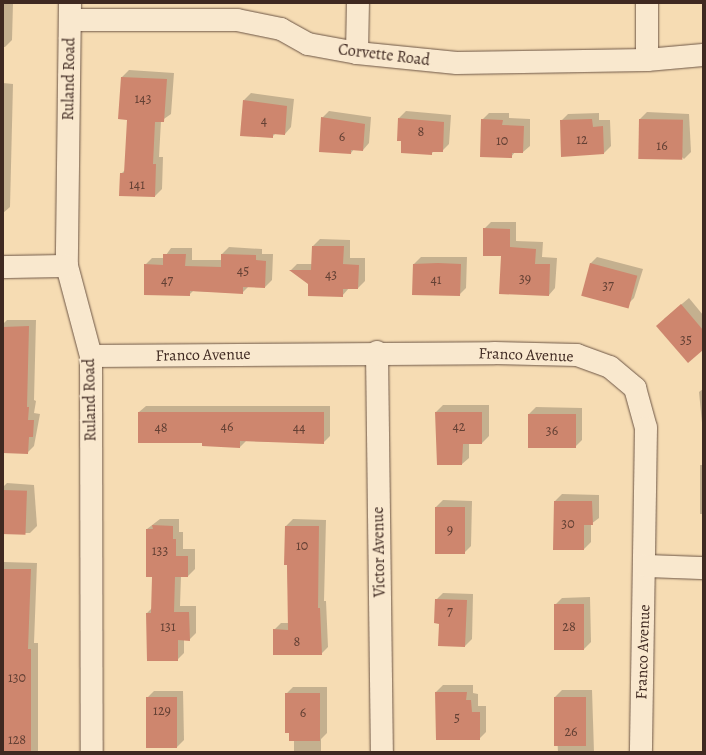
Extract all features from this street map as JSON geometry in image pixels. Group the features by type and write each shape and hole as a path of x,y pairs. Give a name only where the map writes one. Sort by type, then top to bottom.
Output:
{"street":[{"path":"357,53 358,3"},
{"path":"647,3 647,60"},
{"name":"Corvette Road","path":"70,12 236,20 281,29 308,44 357,53 458,63 647,60 703,55"},
{"name":"Ruland Road","path":"70,12 67,266 91,356 92,752"},
{"path":"3,267 67,266"},
{"name":"Franco Avenue","path":"91,356 377,352 577,355 610,367 635,388 646,428 642,752"},
{"name":"Victor Avenue","path":"377,352 382,752"},
{"path":"645,566 703,568"}],"building":[{"path":"121,77 167,79 164,122 155,122 153,164 156,164 155,197 119,196 120,173 124,173 127,120 118,119"},
{"path":"243,100 287,106 285,135 273,134 273,138 240,136"},
{"path":"321,117 365,124 363,151 351,150 351,154 319,152"},
{"path":"398,118 444,122 443,152 432,152 432,155 401,153 401,141 397,141"},
{"path":"481,119 503,120 502,125 524,126 523,153 512,153 512,158 480,157"},
{"path":"592,119 593,127 603,126 604,154 561,157 560,120"},
{"path":"639,119 683,120 682,160 638,159"},
{"path":"483,228 510,229 510,247 536,249 535,264 550,264 549,296 499,294 501,256 483,256"},
{"path":"312,246 344,246 343,264 359,265 358,289 343,289 343,297 308,296 308,284 289,270 311,270"},
{"path":"163,254 186,254 185,266 221,267 221,254 256,255 256,260 266,261 265,288 243,287 243,294 190,291 190,296 144,295 144,264 163,265"},
{"path":"590,263 637,276 629,309 581,296"},
{"path":"413,264 461,264 460,296 412,295"},
{"path":"681,304 703,330 703,350 688,363 656,326"},
{"path":"29,326 27,407 29,407 28,420 34,420 33,437 29,437 28,454 3,453 3,327"},
{"path":"138,412 324,412 324,444 240,441 240,448 202,446 202,443 138,443"},
{"path":"435,412 482,412 482,444 463,444 462,465 437,465"},
{"path":"528,414 576,414 576,448 528,448"},
{"path":"3,490 27,491 25,535 3,534"},
{"path":"554,501 592,501 593,525 584,525 584,550 553,550"},
{"path":"435,507 465,507 465,554 435,554"},
{"path":"152,525 173,526 173,539 176,539 176,556 188,556 188,577 175,577 174,612 189,612 190,641 178,640 178,661 147,661 146,613 151,613 152,577 146,577 146,529 153,529"},
{"path":"285,526 319,526 318,608 320,608 322,655 273,655 273,629 288,630 287,565 284,565"},
{"path":"3,569 31,569 28,649 31,649 31,752 3,752"},
{"path":"435,599 467,600 465,647 438,646 439,624 434,623"},
{"path":"554,604 584,604 584,650 554,650"},
{"path":"435,692 467,692 466,700 471,700 472,712 480,712 480,740 436,740"},
{"path":"285,693 320,693 320,741 289,741 289,733 285,733"},
{"path":"146,697 177,697 177,748 146,748"},
{"path":"554,697 586,697 586,746 554,746"}]}
